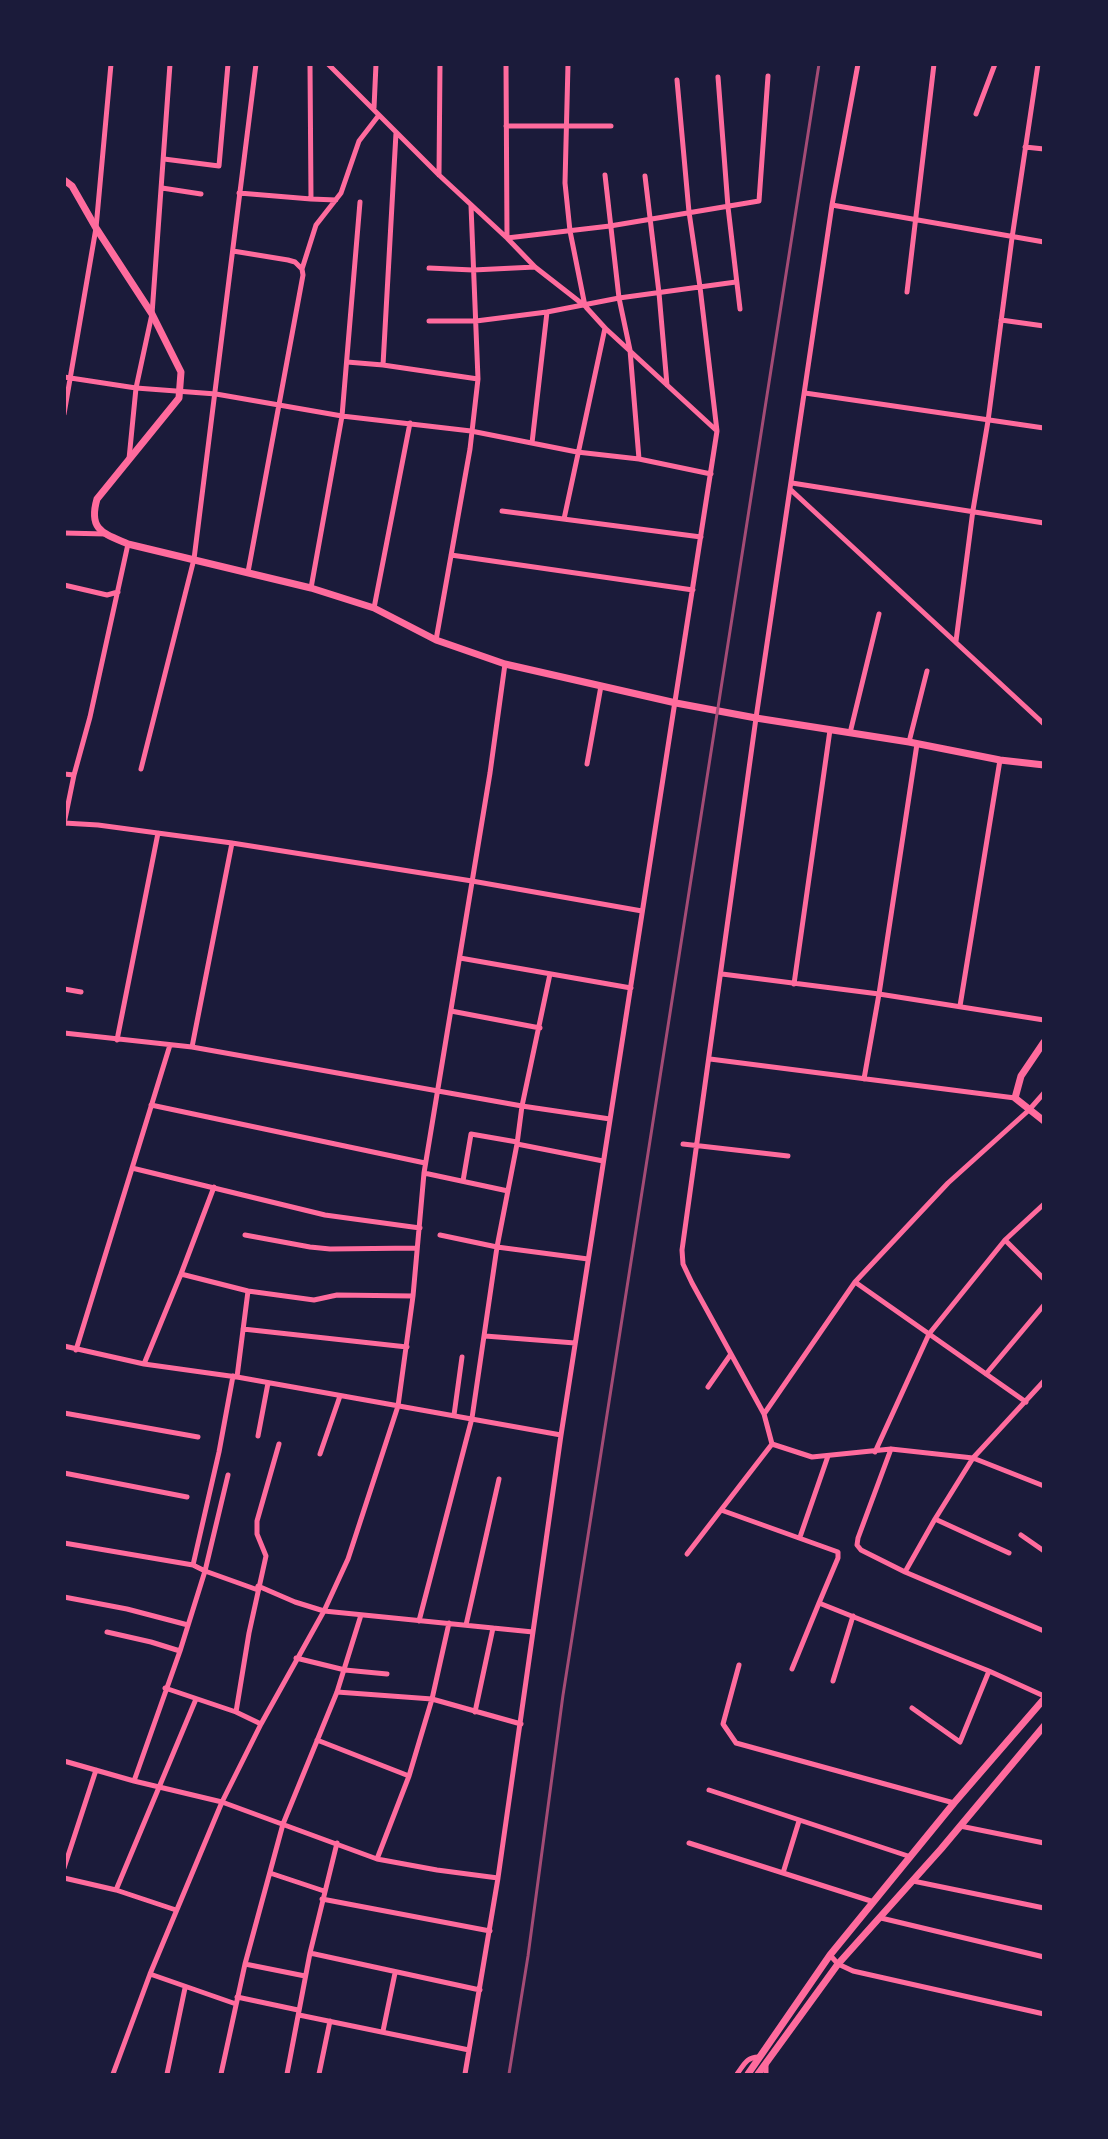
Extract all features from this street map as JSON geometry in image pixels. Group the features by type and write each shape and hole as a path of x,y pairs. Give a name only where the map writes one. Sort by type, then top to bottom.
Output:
{"street":[{"path":"64,414 67,378 96,228 111,64"},
{"path":"129,459 136,387 152,314 170,64"},
{"path":"164,159 219,166 228,64"},
{"path":"141,770 194,559 256,64"},
{"path":"310,64 311,199"},
{"path":"328,64 535,267 585,306 605,328 717,431"},
{"path":"374,108 376,64"},
{"path":"439,175 440,64"},
{"path":"506,64 507,238"},
{"path":"568,64 565,183 570,231 585,306"},
{"path":"772,1444 764,1414 682,1264 682,1250 756,718 832,206 858,64"},
{"path":"907,292 934,64"},
{"path":"976,114 995,64"},
{"path":"956,641 1025,147 1038,65 1044,66"},
{"path":"507,238 610,226 759,201 768,76"},
{"path":"718,77 728,207 740,309"},
{"path":"465,2074 490,1931 561,1435 717,431 689,212 677,80"},
{"path":"248,572 280,405 303,275 302,269 316,225 342,193 359,141 379,115"},
{"path":"506,126 611,126"},
{"path":"383,365 396,132"},
{"path":"1025,147 1044,149"},
{"path":"604,175 619,298 630,350 639,459"},
{"path":"645,176 667,384"},
{"path":"64,180 72,186 96,228 152,314 182,372 179,398 97,499 93,512 95,523 106,534 128,544 311,588 374,608 436,640 505,664 676,703 756,718 913,743 1000,760 1044,765"},
{"path":"162,188 201,194"},
{"path":"239,193 336,200"},
{"path":"311,588 342,416 360,202"},
{"path":"436,640 478,379 471,206"},
{"path":"832,206 1044,242"},
{"path":"233,251 295,262 302,269"},
{"path":"429,268 473,270 535,267"},
{"path":"429,321 476,321 547,312 619,298 736,282"},
{"path":"532,443 547,312"},
{"path":"1001,320 1044,326"},
{"path":"564,519 605,328"},
{"path":"347,362 478,379"},
{"path":"67,378 136,387 216,393 342,416 471,431 577,452 639,459 711,474"},
{"path":"805,393 1044,428"},
{"path":"374,608 410,423"},
{"path":"792,483 1044,523"},
{"path":"790,490 1044,724"},
{"path":"502,511 701,537"},
{"path":"64,533 106,534"},
{"path":"128,544 65,823 98,825 232,843 472,880 642,911"},
{"path":"451,555 693,590"},
{"path":"64,585 107,595 118,592"},
{"path":"850,733 879,614"},
{"path":"113,2074 150,1974 222,1802 261,1724 324,1611 348,1559 398,1406 413,1296 425,1163 460,958 505,664"},
{"path":"864,1079 879,994 913,743 927,671"},
{"path":"587,764 601,686"},
{"path":"794,984 831,730"},
{"path":"960,1006 1000,760"},
{"path":"64,774 74,776"},
{"path":"117,1040 158,833"},
{"path":"192,1047 232,843"},
{"path":"460,958 631,988"},
{"path":"419,1621 472,1418 496,1247 522,1106 550,974"},
{"path":"722,974 879,994 1044,1020"},
{"path":"64,989 81,992"},
{"path":"451,1011 540,1028"},
{"path":"64,1033 192,1047 522,1106 610,1119"},
{"path":"1015,1098 1021,1076 1044,1042"},
{"path":"76,1350 170,1045"},
{"path":"710,1059 1015,1098 1044,1120"},
{"path":"764,1414 855,1282 948,1183 1029,1110 1044,1093"},
{"path":"151,1106 425,1163"},
{"path":"463,1181 471,1134 603,1161"},
{"path":"683,1144 788,1156"},
{"path":"132,1168 325,1215 420,1228"},
{"path":"424,1173 508,1191"},
{"path":"144,1364 214,1187"},
{"path":"875,1452 929,1334 1005,1240 1044,1204"},
{"path":"246,1234 330,1249 417,1248"},
{"path":"440,1235 496,1247 588,1259"},
{"path":"1005,1240 1044,1279"},
{"path":"181,1274 248,1291 314,1300 337,1295 413,1296"},
{"path":"855,1282 1026,1401"},
{"path":"193,1565 235,1376 248,1291"},
{"path":"986,1374 1044,1305"},
{"path":"243,1329 407,1347"},
{"path":"485,1336 575,1343"},
{"path":"64,1346 144,1364 235,1376 561,1435"},
{"path":"708,1387 731,1354"},
{"path":"454,1415 462,1357"},
{"path":"905,1572 973,1458 1044,1381"},
{"path":"258,1436 268,1383"},
{"path":"320,1454 340,1396"},
{"path":"64,1413 198,1437"},
{"path":"236,1712 258,1588 266,1556 257,1534 257,1521 279,1444"},
{"path":"772,1444 812,1458 891,1449 973,1458 1044,1486"},
{"path":"687,1554 772,1444"},
{"path":"891,1449 858,1538 857,1545 861,1550 905,1572 1044,1632"},
{"path":"800,1537 828,1456"},
{"path":"64,1473 187,1497"},
{"path":"134,1781 180,1651 205,1571 228,1475"},
{"path":"466,1625 499,1479"},
{"path":"721,1510 838,1552 838,1558 792,1669"},
{"path":"935,1519 1009,1553"},
{"path":"1021,1535 1044,1551"},
{"path":"64,1543 193,1565 324,1611 533,1632"},
{"path":"64,1597 127,1609 188,1625"},
{"path":"748,2074 830,1955 1044,1697 988,1671 819,1603"},
{"path":"221,2074 244,1964 283,1824 337,1692 361,1615"},
{"path":"832,1681 854,1616"},
{"path":"377,1859 409,1776 432,1699 449,1623"},
{"path":"475,1712 493,1628"},
{"path":"107,1632 180,1651"},
{"path":"296,1659 345,1670 387,1674"},
{"path":"739,1665 723,1725 736,1743 954,1803"},
{"path":"912,1708 960,1742 988,1671"},
{"path":"165,1688 236,1712 261,1724"},
{"path":"337,1692 432,1699 521,1724"},
{"path":"116,1890 196,1699"},
{"path":"758,2074 838,1964 881,1918 1044,1726"},
{"path":"317,1740 409,1776"},
{"path":"64,1761 159,1788 222,1802 377,1859 498,1878"},
{"path":"64,1868 96,1770"},
{"path":"709,1790 912,1857"},
{"path":"783,1873 799,1821"},
{"path":"960,1826 1044,1843"},
{"path":"287,2074 305,1976 337,1843"},
{"path":"689,1843 874,1902"},
{"path":"270,1874 324,1892"},
{"path":"64,1878 116,1890 176,1910"},
{"path":"913,1881 1044,1908"},
{"path":"322,1899 490,1931"},
{"path":"881,1918 1044,1957"},
{"path":"310,1953 480,1990"},
{"path":"830,1955 838,1964 853,1971 1044,2014"},
{"path":"244,1964 305,1976"},
{"path":"382,2031 395,1973"},
{"path":"150,1974 236,2004"},
{"path":"167,2074 185,1988"},
{"path":"237,1997 330,2021 469,2050"},
{"path":"319,2074 330,2021"},
{"path":"737,2074 747,2060 760,2057"},
{"path":"766,2063 766,2074"}],"railway":[{"path":"509,2074 528,1956 563,1695 819,64"}]}
